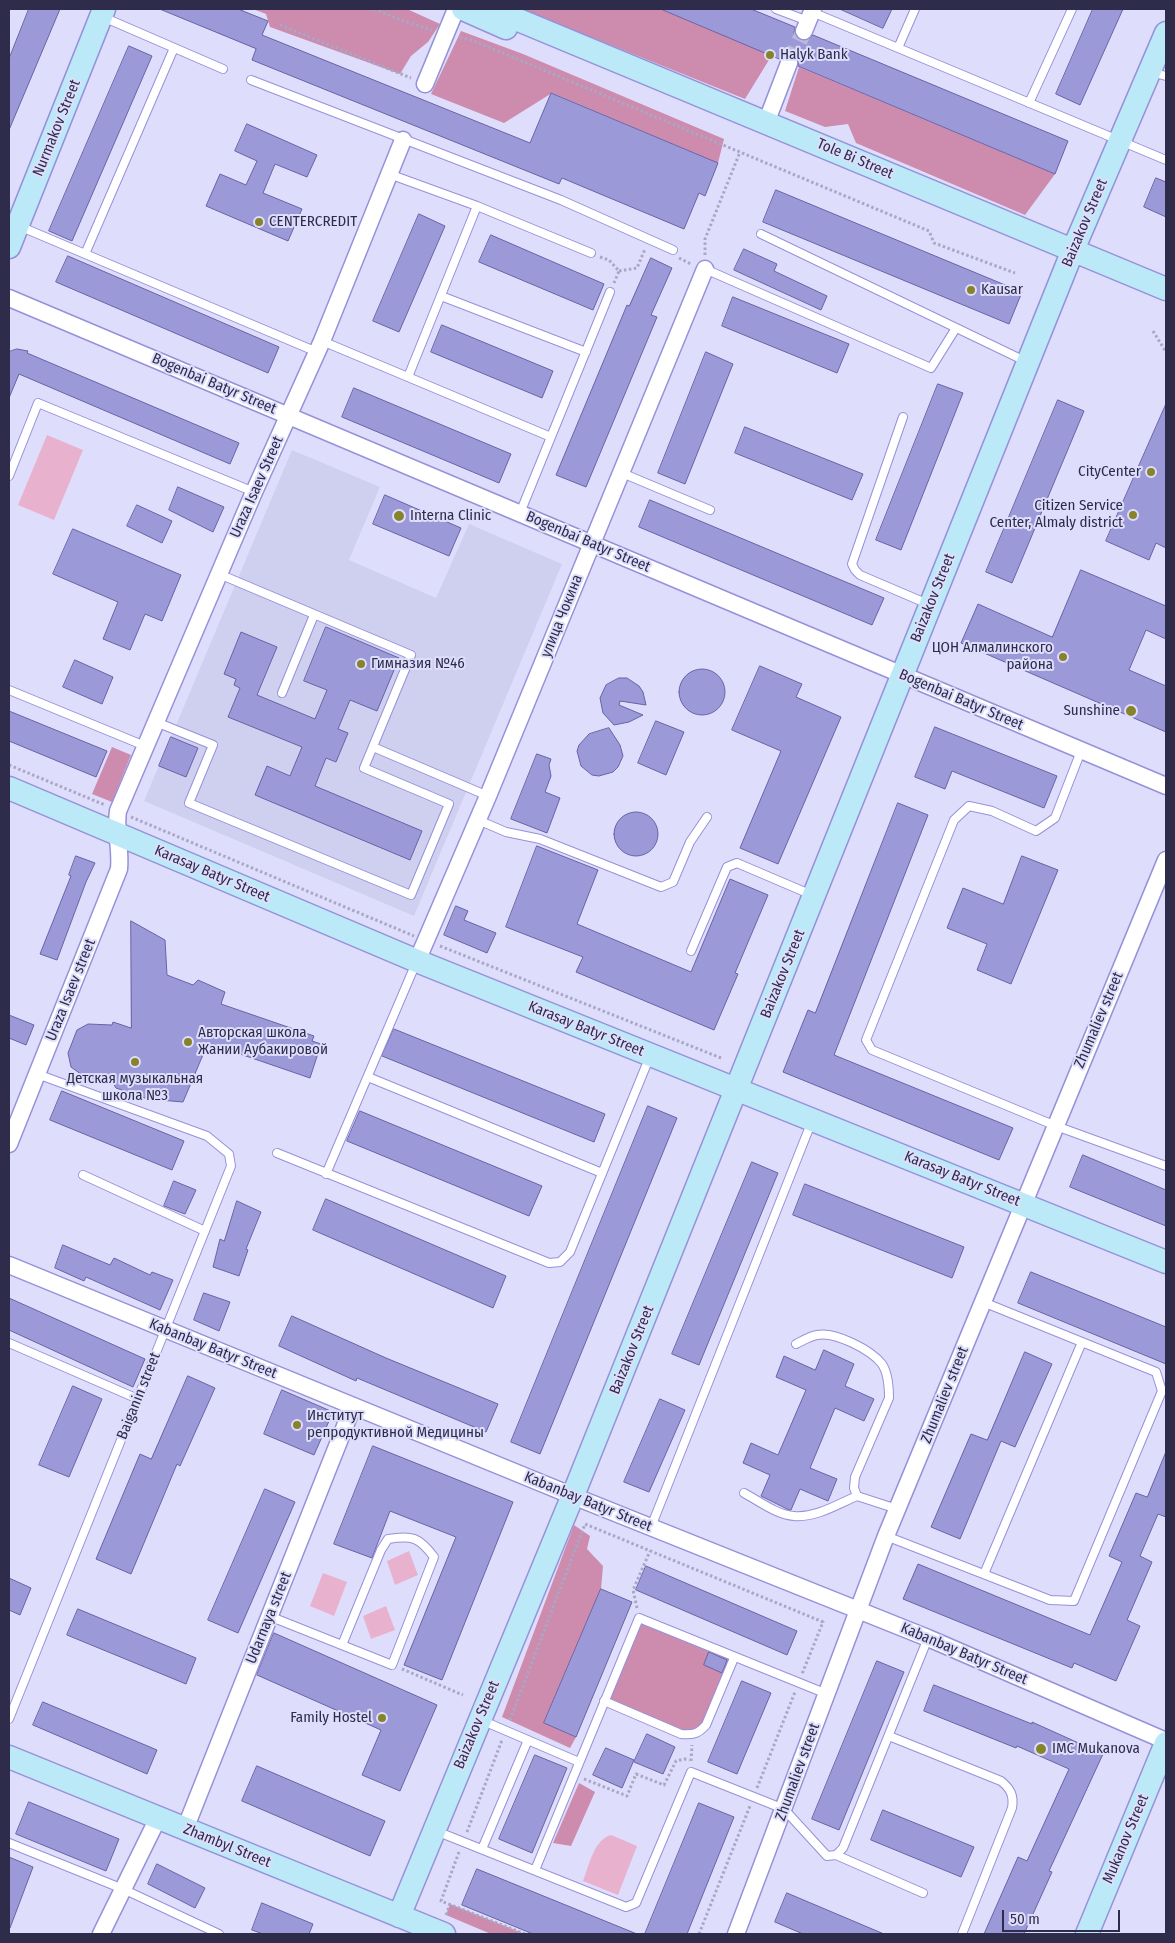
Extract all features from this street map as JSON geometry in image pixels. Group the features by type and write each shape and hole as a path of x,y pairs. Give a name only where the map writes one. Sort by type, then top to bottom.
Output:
{"street":[{"path":"425,84 456,9"},
{"name":"Tole Bi Street","path":"463,9 514,32 543,30"},
{"name":"Tole Bi Street","path":"492,9 1166,289"},
{"name":"Nurmakov Street","path":"9,247 103,13"},
{"name":"Baizakov Street","path":"399,1916 573,1496 1073,250 1120,141 1158,74 1166,33"},
{"path":"766,123 789,63"},
{"name":"Uraza Isaev Street","path":"118,834 118,811 254,492 320,347 403,140"},
{"name":"улица Чокина","path":"417,961 488,796 705,269"},
{"name":"Bogenbai Batyr Street","path":"9,298 1166,786"},
{"name":"Karasay Batyr Street","path":"9,788 417,961 1166,1262"},
{"name":"Uraza Isaev street","path":"9,1144 119,869 121,856 118,834"},
{"name":"Zhumaliev street","path":"736,1934 886,1536 1166,860"},
{"name":"Kabanbay Batyr Street","path":"9,1265 573,1496 928,1638 1166,1742"},
{"name":"Udarnaya street","path":"185,1829 353,1406"},
{"name":"Mukanov Street","path":"1087,1934 1166,1742"},
{"name":"Zhambyl Street","path":"9,1757 399,1916 445,1925"},
{"path":"101,1934 158,1818"}],"lane":[{"path":"776,9 898,48 1166,160"},
{"path":"898,48 915,9"},
{"path":"1029,103 1072,9"},
{"path":"103,13 174,48 223,69"},
{"path":"85,254 174,48"},
{"path":"251,80 561,200 673,250"},
{"path":"389,174 476,206 591,253"},
{"path":"408,377 476,206"},
{"path":"17,225 85,254 320,347 408,377 551,437"},
{"path":"761,234 1027,362"},
{"path":"705,269 931,368 956,328"},
{"path":"520,513 610,292"},
{"path":"441,296 586,352"},
{"path":"9,476 38,404 254,492"},
{"path":"903,417 852,564 854,570 860,576 930,605"},
{"path":"622,473 710,510"},
{"path":"156,722 213,745 189,803 412,895 449,804 364,768 411,655 219,574"},
{"path":"282,693 314,615"},
{"path":"9,690 146,746"},
{"path":"373,747 488,796"},
{"path":"1081,751 1055,818 1036,831 992,811 969,806 954,820 866,1040 872,1050 1056,1126 1166,1166"},
{"path":"478,820 506,832 540,839 661,886 673,882 690,842 707,817"},
{"path":"692,950 727,867 737,863 814,896"},
{"path":"326,1174 417,961"},
{"path":"276,1153 549,1263 560,1262 570,1252 651,1055"},
{"name":"Baiganin street","path":"9,1719 230,1166 229,1154 207,1136 37,1074"},
{"path":"368,1077 602,1174"},
{"path":"651,1527 813,1119"},
{"path":"83,1174 205,1231"},
{"path":"886,1536 1050,1600 1074,1601 1162,1391 1156,1372 983,1302"},
{"path":"796,1344 816,1335 831,1334 871,1353 883,1366 889,1386 889,1398 855,1477 854,1488 857,1496"},
{"path":"984,1574 1082,1342"},
{"path":"9,1343 138,1399"},
{"path":"744,1492 780,1512 793,1516 805,1516 823,1511 857,1496 897,1509"},
{"path":"269,1616 392,1665 434,1557 425,1544 408,1536 388,1539 381,1550 342,1645"},
{"path":"535,1870 639,1618 827,1694"},
{"path":"836,1855 843,1848 928,1638"},
{"path":"604,1701 681,1734 693,1735 706,1725 734,1658"},
{"path":"479,1719 579,1762"},
{"path":"889,1736 1001,1781 1009,1788 1014,1798 1012,1808 962,1934"},
{"path":"482,1849 528,1740"},
{"path":"434,1830 626,1907 636,1903 691,1772 784,1809 827,1856 836,1855 923,1893"},
{"path":"9,1843 123,1889 219,1934"}],"path":[{"path":"374,9 409,23 474,41 929,231 934,243 1015,273"},
{"path":"280,25 425,84"},
{"path":"673,250 681,260 705,269 705,239 740,152"},
{"path":"618,271 637,268 644,249 653,241"},
{"path":"591,253 609,260 618,271"},
{"path":"610,292 618,271"},
{"path":"1153,331 1166,352"},
{"path":"9,765 426,941 721,1058"},
{"path":"524,1934 441,1901 585,1524 823,1622 699,1934"},
{"path":"639,1618 633,1590 650,1550"},
{"path":"392,1665 463,1695"},
{"path":"691,1761 693,1735"},
{"path":"574,1775 627,1796 636,1774 664,1785 676,1761 685,1759 700,1764"},
{"path":"749,1783 758,1786"},
{"path":"445,1925 450,1904"}],"shaded area":[{"path":"253,9 407,9 440,24 428,42 411,56 400,74 270,27 266,14"},
{"path":"521,9 661,9 772,55 745,99"},
{"path":"461,31 523,54 724,139 718,163 552,93 504,123 431,94"},
{"path":"799,67 1055,174 1025,215 856,143 848,124 825,127 785,111"},
{"path":"47,435 83,450 54,520 18,505"},
{"name":"Гимназия №46","path":"292,450 380,487 349,560 436,598 469,524 562,564 414,916 144,801"},
{"path":"112,747 131,755 112,802 92,794"},
{"path":"574,1525 590,1536 587,1549 603,1566 601,1589 544,1723 576,1737 570,1748 502,1717"},
{"path":"409,1551 418,1575 395,1585 387,1561"},
{"path":"323,1573 347,1582 334,1616 310,1606"},
{"path":"386,1606 395,1630 371,1639 363,1616"},
{"path":"639,1618 734,1658 706,1725 693,1735 604,1701"},
{"path":"579,1783 595,1792 571,1846 553,1843"},
{"path":"611,1835 637,1846 618,1895 583,1881 596,1847"},
{"path":"450,1904 525,1934 491,1934 446,1915"}],"building":[{"path":"29,9 60,9 9,130 9,59"},
{"path":"160,9 238,9 268,21 262,35 530,143 551,93 718,163 705,196 699,193 684,229 562,178 559,184 252,60 256,49"},
{"path":"661,9 751,9 795,27 794,33 800,40 806,41 813,35 1068,141 1055,174 798,66 799,61 793,54 787,53 780,59"},
{"path":"840,9 892,9 883,28"},
{"path":"1093,9 1123,9 1080,105 1056,94"},
{"path":"129,46 152,56 72,241 49,231"},
{"path":"247,124 317,155 307,177 275,164 263,193 302,209 288,241 206,206 220,174 246,185 257,161 235,151"},
{"path":"1156,178 1166,182 1166,217 1144,207"},
{"path":"776,190 1022,292 1009,324 763,222"},
{"path":"419,214 445,226 399,332 373,321"},
{"path":"491,235 604,284 593,310 479,262"},
{"path":"744,249 777,264 774,271 827,296 821,310 734,270"},
{"path":"68,256 279,347 268,373 56,282"},
{"path":"651,258 672,268 651,315 657,317 586,487 556,475 627,305 629,306"},
{"path":"733,297 849,344 837,373 722,326"},
{"path":"442,325 553,371 542,398 431,352"},
{"path":"17,349 28,351 27,353 239,443 230,464 19,374 9,398 9,352"},
{"path":"706,352 733,364 685,484 658,473"},
{"path":"938,384 963,393 901,550 876,540"},
{"path":"354,388 511,454 499,483 342,417"},
{"path":"1058,400 1084,411 1012,583 986,572"},
{"name":"CityCenter","path":"1166,404 1166,548 1156,543 1149,560 1106,541"},
{"path":"745,427 863,474 852,500 735,453"},
{"path":"178,487 224,507 213,532 169,510"},
{"path":"385,495 461,528 449,556 373,524"},
{"path":"650,500 884,598 872,625 639,527"},
{"path":"137,505 172,521 162,543 127,526"},
{"path":"73,529 181,575 162,621 145,614 130,650 103,639 118,602 53,574"},
{"name":"ЦОН Алмалинского района","path":"1081,570 1166,606 1166,639 1146,630 1129,670 1166,686 1166,732 961,643 978,604 1052,637"},
{"path":"326,627 399,658 377,711 350,700 338,729 348,733 336,762 326,758 315,786 422,831 410,860 255,795 267,766 290,776 302,747 228,717 240,688 234,685 236,679 224,674 241,632 277,647 257,695 315,719 327,690 304,681"},
{"path":"75,660 113,677 102,704 63,687"},
{"path":"760,666 802,684 796,697 841,717 778,864 740,848 781,751 732,730"},
{"path":"702,669 715,673 721,679 725,692 721,705 715,711 702,715 689,711 683,705 679,692 683,679 689,673"},
{"path":"619,678 627,678 639,686 643,692 646,705 620,701 619,705 643,715 629,722 614,725 603,713 600,698 606,685"},
{"path":"9,711 107,751 96,777 9,741"},
{"path":"656,721 684,732 666,775 638,763"},
{"path":"935,727 1057,776 1044,808 952,771 945,789 915,777"},
{"path":"609,728 620,745 623,756 618,767 613,772 599,776 592,775 581,766 577,751 579,745 589,734"},
{"path":"171,737 198,748 186,777 159,766"},
{"path":"537,754 551,759 549,765 551,776 545,792 560,798 547,833 511,819"},
{"path":"898,803 928,815 834,1055 1013,1128 999,1160 783,1072 808,1010 815,1013"},
{"path":"636,812 648,816 654,822 658,834 654,846 648,852 636,856 624,852 618,846 614,834 618,822 624,816"},
{"path":"537,846 598,870 577,924 691,972 730,879 768,895 735,973 738,974 714,1030 576,972 583,957 506,927"},
{"path":"76,856 95,863 57,960 40,954 71,876 69,875"},
{"path":"1022,856 1058,870 1011,984 977,970 987,944 947,928 963,888 1003,904"},
{"path":"456,906 468,911 464,920 496,933 487,953 444,935"},
{"path":"131,921 165,940 167,975 193,985 198,980 225,992 221,1004 314,1036 312,1041 321,1044 310,1078 208,1043 183,1102 148,1099 116,1088 113,1083 85,1077 71,1067 68,1053 77,1030 88,1024 112,1025 113,1022 131,1028"},
{"path":"9,1015 34,1025 26,1045 9,1038"},
{"path":"394,1029 605,1114 594,1142 382,1056"},
{"path":"62,1091 184,1141 172,1170 50,1120"},
{"path":"648,1106 677,1118 540,1454 511,1442"},
{"path":"360,1111 542,1186 529,1216 347,1141"},
{"path":"1083,1155 1166,1190 1166,1226 1070,1187"},
{"path":"752,1162 778,1173 699,1365 672,1354"},
{"path":"174,1181 196,1190 185,1214 164,1206"},
{"path":"805,1184 964,1247 952,1278 793,1215"},
{"path":"326,1199 506,1276 493,1308 313,1230"},
{"path":"237,1201 261,1212 246,1249 248,1250 239,1276 213,1267 220,1239 224,1241"},
{"path":"63,1245 110,1265 114,1258 150,1275 152,1272 173,1280 160,1310 86,1277 84,1281 55,1268"},
{"path":"1031,1272 1166,1327 1166,1364 1018,1303"},
{"path":"204,1293 230,1302 219,1331 194,1320"},
{"path":"9,1298 145,1359 133,1387 9,1330"},
{"path":"292,1316 386,1358 498,1404 486,1432 357,1378 356,1381 279,1346"},
{"path":"824,1350 854,1364 845,1386 874,1399 864,1421 835,1408 810,1468 837,1479 828,1501 800,1489 791,1510 789,1510 761,1496 770,1475 743,1463 751,1443 778,1455 806,1390 776,1377 784,1356 815,1370"},
{"path":"1025,1352 1052,1364 1015,1447 1001,1441 960,1539 931,1527 971,1434 987,1440"},
{"path":"188,1376 215,1388 180,1466 177,1464 131,1574 96,1559 140,1454 151,1459"},
{"path":"73,1386 102,1399 69,1477 39,1465"},
{"name":"Институт репродуктивной Медицины","path":"282,1390 333,1412 314,1455 264,1434"},
{"path":"660,1399 685,1410 649,1492 624,1482"},
{"path":"373,1446 513,1502 442,1680 404,1665 456,1537 390,1511 372,1558 334,1544"},
{"path":"1166,1452 1166,1517 1158,1514 1140,1556 1152,1562 1127,1620 1140,1626 1116,1681 1074,1663 1072,1668 903,1599 918,1564 1090,1635 1122,1562 1109,1556 1136,1493 1147,1497"},
{"path":"265,1489 295,1502 238,1633 208,1620"},
{"path":"646,1566 797,1631 787,1655 636,1590"},
{"path":"9,1578 31,1588 20,1615 9,1610"},
{"path":"601,1589 632,1602 576,1737 544,1723"},
{"path":"78,1609 196,1658 186,1684 67,1635"},
{"path":"274,1633 437,1705 400,1791 362,1775 381,1730 257,1675"},
{"path":"709,1652 727,1660 722,1673 704,1665"},
{"path":"877,1661 904,1672 839,1830 812,1819"},
{"path":"742,1681 771,1693 737,1774 708,1762"},
{"path":"934,1685 1032,1724 1032,1722 1103,1754 1049,1871 1052,1872 1024,1934 984,1934 1018,1857 1027,1861 1069,1769 1017,1746 1016,1748 924,1711"},
{"path":"43,1702 157,1750 147,1774 33,1725"},
{"path":"647,1734 675,1747 663,1774 634,1762"},
{"path":"606,1748 634,1760 622,1788 593,1775"},
{"path":"535,1755 567,1768 532,1853 499,1839"},
{"path":"257,1766 385,1821 370,1856 242,1801"},
{"path":"29,1802 119,1839 106,1871 16,1834"},
{"path":"699,1803 734,1817 687,1934 645,1934"},
{"path":"883,1810 974,1847 961,1877 871,1840"},
{"path":"9,1857 33,1867 10,1928 9,1927"},
{"path":"157,1864 205,1888 195,1908 148,1884"},
{"path":"477,1869 637,1934 533,1934 462,1905"},
{"path":"787,1893 884,1934 803,1934 775,1922"},
{"path":"262,1903 313,1924 309,1934 263,1934 252,1930"}],"tunnel":[{"path":"789,63 804,31"}],"place":[{"name":"Halyk Bank","path":"770,55"},
{"name":"CENTERCREDIT","path":"259,222"},
{"name":"Kausar","path":"971,290"},
{"name":"CityCenter","path":"1151,472"},
{"name":"Citizen Service Center, Almaly district","path":"1133,515"},
{"name":"Interna Clinic","path":"399,516"},
{"name":"ЦОН Алмалинского района","path":"1063,657"},
{"name":"Гимназия №46","path":"361,664"},
{"name":"Sunshine","path":"1131,711"},
{"name":"Авторская школа Жании Аубакировой","path":"188,1042"},
{"name":"Детская музыкальная школа №3","path":"135,1062"},
{"name":"Институт репродуктивной Медицины","path":"297,1425"},
{"name":"Family Hostel","path":"382,1718"},
{"name":"IMC Mukanova","path":"1041,1749"}]}
